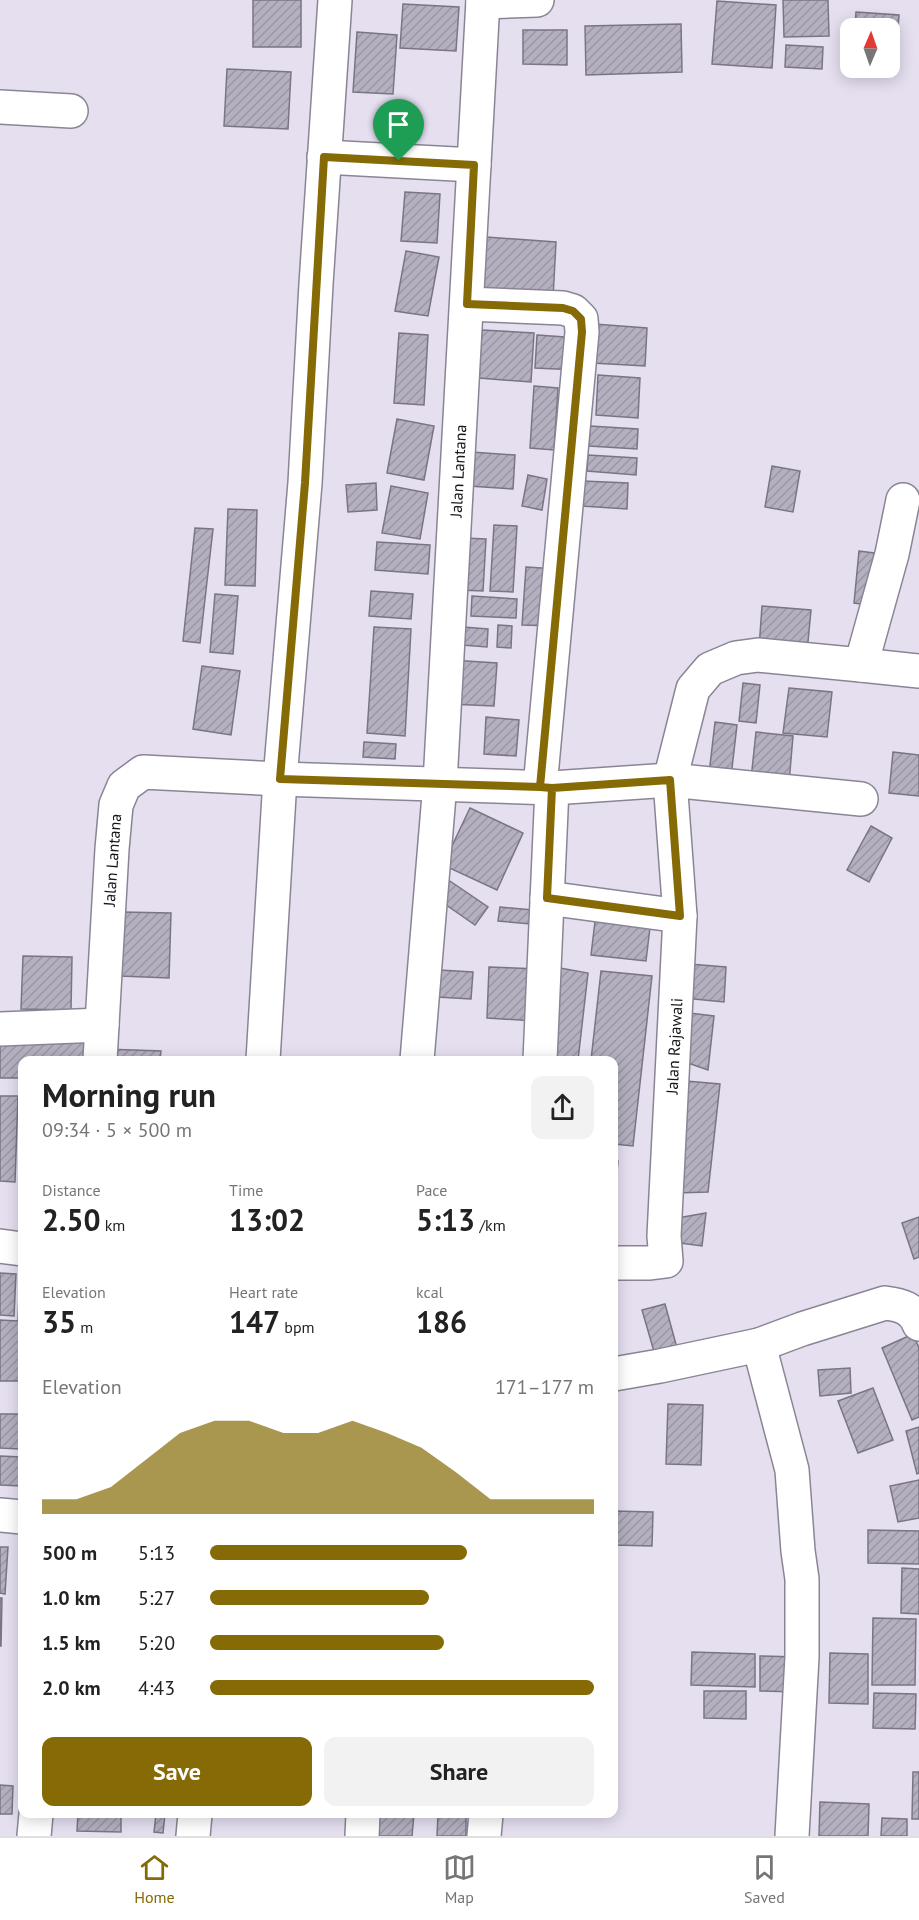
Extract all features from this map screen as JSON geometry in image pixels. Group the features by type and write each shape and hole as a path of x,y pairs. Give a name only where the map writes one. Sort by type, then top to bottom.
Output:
{"street":[{"path":"262,1056 280,779 305,483 335,0"},
{"path":"483,1 537,0"},
{"name":"Jalan Lantana","path":"100,1056 112,849 116,805 124,786 143,772 280,779 440,783 483,1"},
{"path":"0,107 71,111"},
{"path":"324,157 474,165"},
{"path":"467,304 563,308 573,311 581,319 582,332 546,787 547,898 540,1056"},
{"path":"861,665 892,554 903,500"},
{"name":"Jalan Rajawali","path":"618,1263 666,1261 665,1224 680,916 670,780 693,689 710,669 736,658 758,655 919,671"},
{"path":"417,1056 440,783 546,787 670,780 861,799"},
{"path":"547,898 680,916"},
{"path":"0,1029 102,1025"},
{"path":"0,1246 18,1248"},
{"path":"618,1373 759,1345 802,1329 885,1304 899,1305 908,1309 919,1324"},
{"path":"759,1345 792,1470 802,1579 802,1657 792,1836"},
{"path":"0,1515 18,1517"},
{"path":"34,1836 36,1818"},
{"path":"194,1836 195,1818"},
{"path":"362,1836 363,1818"},
{"path":"484,1836 486,1818"}],"building":[{"path":"253,0 301,0 301,47 253,47"},
{"path":"783,0 828,0 829,36 784,37"},
{"path":"717,1 776,5 772,68 712,64"},
{"path":"403,4 459,7 456,51 400,48"},
{"path":"856,12 899,15 899,18 856,18"},
{"path":"681,24 682,72 586,75 585,26"},
{"path":"523,30 567,30 567,65 523,64"},
{"path":"357,32 397,35 393,94 353,92"},
{"path":"786,45 823,47 822,69 785,67"},
{"path":"227,69 291,72 288,129 224,126"},
{"path":"405,192 440,194 437,243 401,241"},
{"path":"486,237 556,242 553,298 483,294"},
{"path":"406,251 439,257 428,316 395,311"},
{"path":"594,324 647,328 645,366 592,363"},
{"path":"482,330 534,333 531,382 479,378"},
{"path":"399,333 428,335 424,405 394,403"},
{"path":"537,335 579,338 577,370 535,368"},
{"path":"598,375 640,378 638,418 596,415"},
{"path":"534,386 558,388 554,450 530,448"},
{"path":"397,419 434,426 424,480 387,473"},
{"path":"590,426 638,429 637,449 589,446"},
{"path":"471,452 515,455 513,489 469,486"},
{"path":"588,455 637,458 636,475 587,471"},
{"path":"772,466 800,471 793,512 765,507"},
{"path":"528,475 547,479 542,510 522,506"},
{"path":"583,481 628,483 627,509 582,506"},
{"path":"376,483 377,510 348,512 346,485"},
{"path":"391,486 428,493 420,539 382,533"},
{"path":"228,509 257,510 255,586 225,585"},
{"path":"494,525 517,526 513,592 490,591"},
{"path":"195,528 213,529 200,643 183,641"},
{"path":"464,538 486,539 483,591 460,590"},
{"path":"377,542 430,545 428,574 375,570"},
{"path":"859,551 874,553 868,605 854,603"},
{"path":"526,567 557,569 554,626 522,625"},
{"path":"371,591 413,594 411,619 369,616"},
{"path":"215,594 238,596 233,654 210,652"},
{"path":"472,596 517,599 516,618 471,616"},
{"path":"762,606 811,610 807,652 759,648"},
{"path":"498,625 512,626 511,648 497,647"},
{"path":"374,627 411,629 405,736 367,733"},
{"path":"463,627 488,629 487,647 462,645"},
{"path":"451,660 497,663 494,706 448,704"},
{"path":"202,666 240,671 231,735 193,729"},
{"path":"743,683 760,685 756,723 739,721"},
{"path":"789,688 832,692 827,737 783,733"},
{"path":"486,717 519,720 516,756 484,754"},
{"path":"715,722 737,725 731,777 709,774"},
{"path":"756,732 793,736 789,783 751,779"},
{"path":"364,742 396,744 395,759 363,757"},
{"path":"893,752 919,755 919,796 889,793"},
{"path":"470,808 523,833 497,890 443,865"},
{"path":"871,826 892,838 869,882 847,870"},
{"path":"444,877 488,907 475,925 432,895"},
{"path":"500,907 544,911 542,925 498,921"},
{"path":"122,912 171,913 169,978 120,976"},
{"path":"596,913 651,919 646,961 591,955"},
{"path":"23,956 72,957 71,1010 21,1009"},
{"path":"689,964 726,967 724,1002 684,998"},
{"path":"489,967 539,969 536,1021 487,1018"},
{"path":"560,968 588,973 578,1056 550,1056"},
{"path":"439,970 473,972 471,999 437,997"},
{"path":"601,971 652,976 633,1146 618,1144 618,1056 591,1056"},
{"path":"689,1013 714,1016 708,1070 685,1062"},
{"path":"0,1038 88,1041 87,1056 18,1056 18,1078 0,1078"},
{"path":"104,1049 161,1051 160,1056 104,1056"},
{"path":"686,1081 720,1084 708,1192 676,1193"},
{"path":"0,1096 18,1096 15,1182 0,1181"},
{"path":"706,1213 702,1246 673,1242 678,1218"},
{"path":"919,1217 919,1257 914,1259 902,1223"},
{"path":"0,1273 16,1274 14,1316 0,1315"},
{"path":"665,1304 677,1348 655,1355 642,1310"},
{"path":"0,1320 18,1321 18,1381 0,1381"},
{"path":"913,1334 919,1348 919,1417 912,1420 882,1348"},
{"path":"850,1368 851,1393 820,1396 818,1370"},
{"path":"873,1388 893,1440 858,1453 838,1401"},
{"path":"668,1404 703,1405 701,1465 666,1464"},
{"path":"0,1414 18,1414 18,1449 0,1448"},
{"path":"919,1427 919,1473 917,1474 906,1431"},
{"path":"0,1456 18,1457 18,1486 0,1485"},
{"path":"919,1480 919,1518 898,1522 890,1486"},
{"path":"618,1511 653,1512 652,1546 618,1545"},
{"path":"868,1530 919,1531 919,1564 868,1563"},
{"path":"0,1547 8,1547 5,1594 0,1593"},
{"path":"902,1568 919,1569 919,1614 901,1613"},
{"path":"0,1598 2,1598 1,1646 0,1646"},
{"path":"873,1618 916,1619 915,1685 872,1685"},
{"path":"692,1652 755,1654 755,1687 691,1685"},
{"path":"830,1653 868,1654 868,1704 829,1703"},
{"path":"760,1656 798,1657 798,1692 760,1691"},
{"path":"704,1691 746,1691 746,1719 704,1718"},
{"path":"874,1693 916,1694 915,1729 873,1728"},
{"path":"913,1772 919,1772 919,1819 912,1819"},
{"path":"0,1785 13,1786 12,1814 0,1814"},
{"path":"820,1802 869,1804 868,1836 819,1836"},
{"path":"78,1818 121,1818 121,1832 77,1831"},
{"path":"156,1818 165,1818 163,1833 154,1832"},
{"path":"379,1818 414,1818 412,1836 377,1836"},
{"path":"438,1818 466,1818 466,1836 437,1836"},
{"path":"882,1818 907,1819 907,1836 881,1836"}],"route":[{"path":"399,161 324,157 305,483 280,779 552,788 670,780 680,916 547,898 552,788 540,787 576,407 581,319 573,311 563,308 467,304 474,165 399,161"}]}
